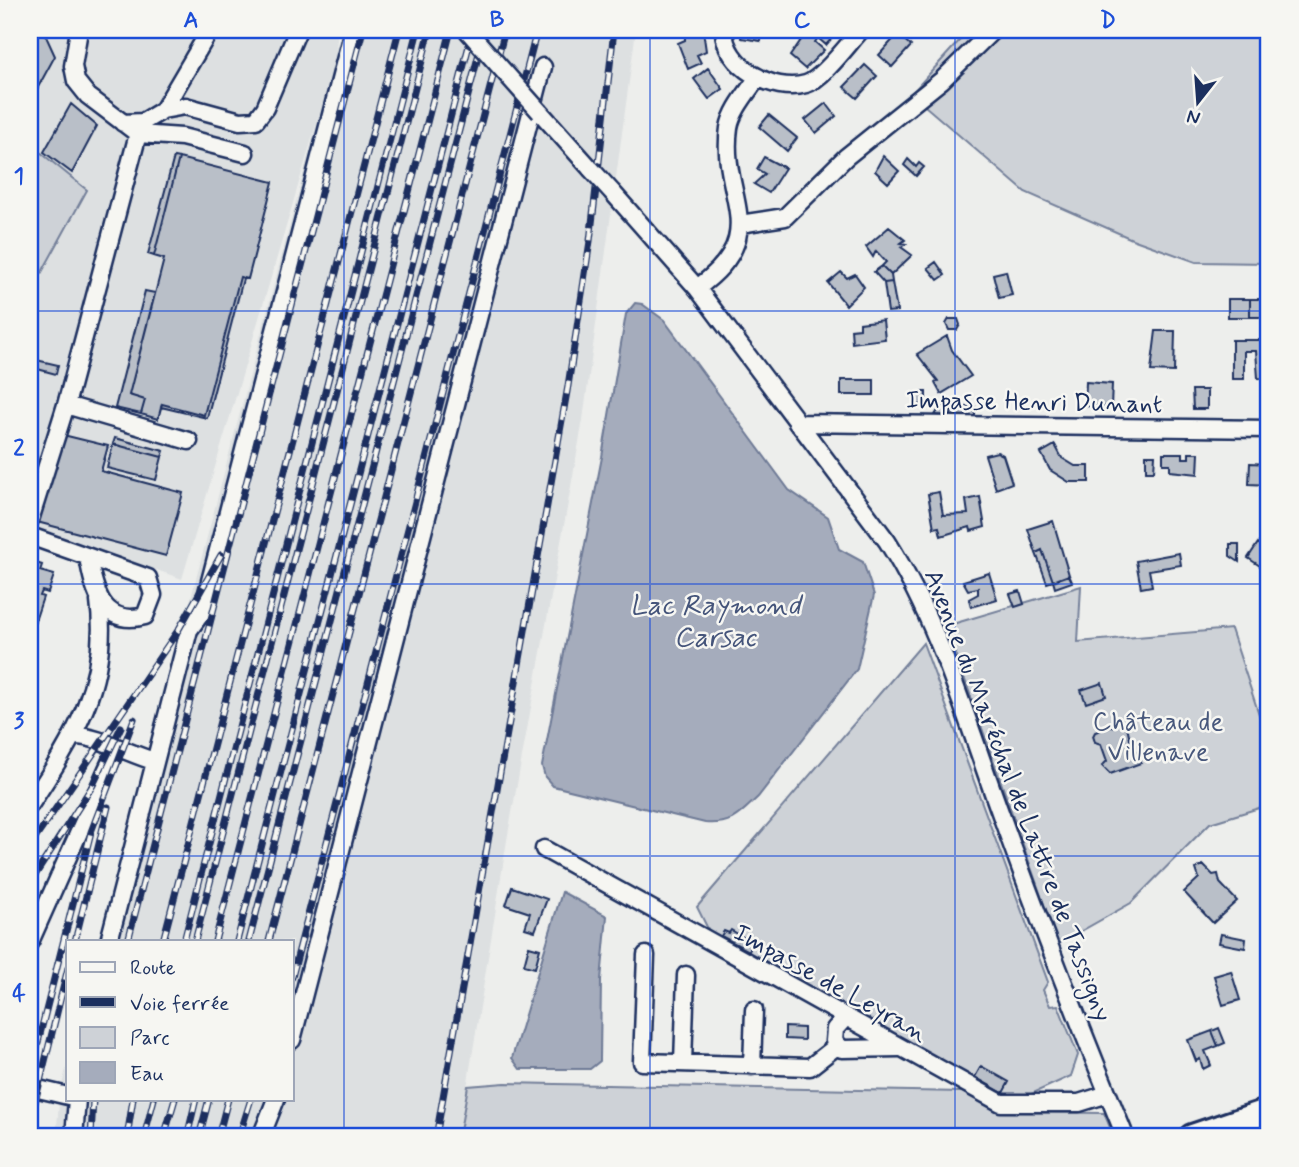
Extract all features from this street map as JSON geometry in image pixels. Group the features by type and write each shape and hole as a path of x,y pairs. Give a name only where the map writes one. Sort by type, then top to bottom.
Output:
{"highway":[{"path":"1192,1137 1269,1111"}],"street":[{"path":"79,30 73,66 76,82 88,96 123,123 138,134 182,136 245,153"},
{"path":"163,110 210,30"},
{"path":"123,123 143,122 163,110 185,106 240,121 256,120 298,30"},
{"path":"108,940 189,630 202,612 353,30"},
{"name":"Avenue du Maréchal de Lattre de Tassigny","path":"467,30 697,288 887,541 920,596 1052,958 1123,1131"},
{"path":"724,30 730,53 742,66 758,77 781,85 807,84 824,71 861,30"},
{"path":"740,224 785,216 846,157 942,80 993,30"},
{"path":"294,1032 543,67"},
{"path":"697,288 712,277 734,251 740,224 729,149 729,126 758,77"},
{"path":"30,520 66,405 138,134"},
{"path":"66,405 189,441"},
{"name":"Impasse Henri Dunant","path":"797,422 1269,429"},
{"path":"30,536 148,578 153,595 145,616 131,620 110,612 99,600"},
{"path":"30,805 75,736 91,693 103,632 99,600 88,556"},
{"path":"75,736 90,736 116,749 155,761"},
{"path":"30,942 116,749"},
{"name":"Impasse de Leyran","path":"544,849 1001,1103 1079,1103 1108,1094"},
{"path":"646,956 642,1062 810,1068 838,1045"},
{"path":"683,1063 686,975"},
{"path":"752,1066 754,1010"},
{"path":"845,1018 835,1029 834,1041 842,1049 899,1048"},
{"path":"30,1087 66,1096"},
{"path":"74,1137 76,1100"},
{"path":"261,1137 276,1100"}],"shaded area":[{"path":"30,30 338,30 336,49 342,30 636,30 583,420 507,840 459,1137 56,1137 60,1092 66,1070 66,1100 294,1100 294,940 100,940 319,115 182,579 30,525 30,294 87,190 30,144"}],"green space":[{"path":"969,30 1269,30 1269,263 1196,262 1132,239 1025,192 911,94"},
{"path":"30,144 87,190 30,294"},
{"name":"Château de Villenave","path":"1081,586 1078,642 1231,629 1269,745 1269,805 1210,823 1131,903 1058,944 946,626"},
{"path":"923,643 1048,982 1043,990 1050,1006 1058,1005 1078,1055 1071,1076 1029,1095 1001,1094 709,931 697,907"},
{"path":"505,1083 963,1092 1000,1112 1104,1113 1112,1132 785,1132 660,1137 459,1137 468,1086"}],"water":[{"name":"Lac Raymond Carsac","path":"635,303 642,304 664,320 789,490 828,517 839,549 863,562 874,595 857,669 758,797 740,814 722,822 705,823 553,786 545,777 542,766 602,457 626,314"},
{"path":"562,892 607,916 601,980 600,1061 590,1069 520,1069 512,1058"}],"building":[{"path":"30,30 45,34 55,56 30,102"},
{"path":"685,30 703,30 706,51 697,55 701,63 688,69 678,43 685,40"},
{"path":"742,30 762,30 761,41 741,38"},
{"path":"808,30 839,30 826,45 818,38 815,42 824,50 805,69 790,56"},
{"path":"898,34 911,46 892,67 879,55"},
{"path":"865,65 877,76 857,98 844,87"},
{"path":"708,68 723,89 709,99 694,79"},
{"path":"826,103 836,116 816,133 805,120"},
{"path":"71,104 97,126 72,173 44,152"},
{"path":"769,115 797,138 787,151 759,127"},
{"path":"883,156 899,171 888,183 875,171"},
{"path":"174,157 179,158 154,256 148,254"},
{"path":"764,157 785,168 769,193 754,184 765,174 757,169"},
{"path":"179,158 273,182 248,279 240,277 204,415 162,404 158,419 141,414 145,400 129,395 164,259 154,256"},
{"path":"908,159 916,167 919,163 924,167 916,176 904,165"},
{"path":"889,227 905,240 901,243 906,244 901,247 912,255 891,275 882,266 886,262 876,251 873,257 866,247"},
{"path":"936,262 945,275 938,280 928,268"},
{"path":"882,266 891,275 892,282 884,283 874,272"},
{"path":"1006,271 1012,295 999,298 993,274"},
{"path":"841,272 847,278 855,274 864,287 846,305 828,283"},
{"path":"240,277 248,279 243,279 207,418 161,407 162,404 204,415"},
{"path":"892,282 897,311 888,312 884,283"},
{"path":"145,291 155,293 129,395 145,400 141,414 115,408"},
{"path":"1228,299 1250,299 1250,317 1228,317"},
{"path":"1250,299 1266,299 1266,317 1250,317"},
{"path":"949,319 958,319 960,325 957,330 949,330 946,324"},
{"path":"883,320 885,339 852,343 851,329 860,328 860,323"},
{"path":"1156,331 1175,331 1174,372 1151,371"},
{"path":"947,336 952,350 971,376 941,394 935,383 938,381 917,354"},
{"path":"1232,340 1269,340 1269,379 1258,378 1256,351 1244,351 1244,379 1232,379"},
{"path":"32,359 58,365 56,374 30,367"},
{"path":"841,380 874,380 874,395 841,395"},
{"path":"1086,382 1112,384 1111,407 1085,406"},
{"path":"1192,390 1207,390 1207,409 1193,409"},
{"path":"915,392 926,392 926,405 915,405"},
{"path":"941,406 952,406 951,416 935,415"},
{"path":"952,407 975,407 975,416 951,416"},
{"path":"59,434 108,446 101,471 183,493 166,556 37,522"},
{"path":"115,438 164,451 162,457 113,444"},
{"path":"113,444 162,457 156,480 107,468"},
{"path":"1055,445 1062,458 1075,466 1089,466 1089,482 1069,482 1050,470 1041,453"},
{"path":"997,452 1003,455 1012,483 996,489 985,455"},
{"path":"1163,453 1183,453 1183,458 1189,458 1189,453 1199,453 1198,474 1170,471 1170,464 1163,464"},
{"path":"1146,455 1155,455 1154,471 1146,471"},
{"path":"1250,463 1269,464 1269,485 1249,484"},
{"path":"939,492 943,515 968,514 966,500 980,497 985,527 971,531 970,527 941,536 939,527 934,528 928,494"},
{"path":"1053,521 1069,575 1053,581 1042,550 1036,553 1028,529"},
{"path":"1258,543 1269,551 1269,572 1248,558"},
{"path":"1230,544 1239,544 1239,562 1230,556"},
{"path":"1042,550 1053,581 1047,583 1036,553"},
{"path":"1179,553 1181,565 1149,570 1152,586 1141,588 1136,561"},
{"path":"36,563 42,565 40,571 54,575 48,593 42,591 40,596 43,597 34,624 32,623 30,628 30,568 34,569"},
{"path":"989,573 997,599 971,607 969,599 978,594 978,588 968,590 963,581"},
{"path":"1069,575 1072,582 1055,588 1053,581"},
{"path":"1020,591 1024,604 1015,607 1010,594"},
{"path":"1102,683 1106,696 1086,703 1081,690"},
{"name":"Château de Villenave","path":"1126,722 1133,752 1137,751 1141,763 1110,774 1102,766 1107,761 1101,744 1095,742 1093,736 1095,732"},
{"path":"1203,865 1213,875 1218,874 1220,883 1237,901 1213,923 1184,892 1199,878 1196,869"},
{"path":"512,887 547,899 535,931 525,928 530,913 506,905"},
{"path":"731,930 753,943 749,951 721,936 724,931 729,933"},
{"path":"1221,934 1246,939 1245,948 1219,943"},
{"path":"529,946 540,949 535,968 524,965"},
{"path":"1231,971 1240,1000 1223,1005 1214,976"},
{"path":"785,1027 804,1028 804,1040 785,1039"},
{"path":"1219,1028 1225,1043 1218,1046 1212,1031"},
{"path":"1212,1031 1218,1046 1205,1051 1211,1065 1203,1069 1200,1059 1196,1061 1188,1040"},
{"path":"981,1066 1009,1082 1003,1093 975,1077"}],"railway":[{"path":"128,940 363,30"},
{"path":"163,940 399,30"},
{"path":"184,940 418,30"},
{"path":"195,940 430,30"},
{"path":"215,940 451,30"},
{"path":"237,940 473,30"},
{"path":"249,940 485,30"},
{"path":"269,940 505,30"},
{"path":"294,969 537,30"},
{"path":"436,1137 568,386 590,241 614,30"},
{"path":"30,846 179,629 221,555"},
{"path":"30,1074 91,832 134,719"},
{"path":"30,883 93,785 121,727"},
{"path":"75,940 108,807"},
{"path":"34,1106 66,976"},
{"path":"91,1137 93,1100"},
{"path":"127,1137 133,1100"},
{"path":"144,1137 154,1100"},
{"path":"164,1137 175,1100"},
{"path":"187,1137 196,1100"},
{"path":"199,1137 209,1100"},
{"path":"218,1137 228,1100"},
{"path":"239,1137 251,1100"}]}
